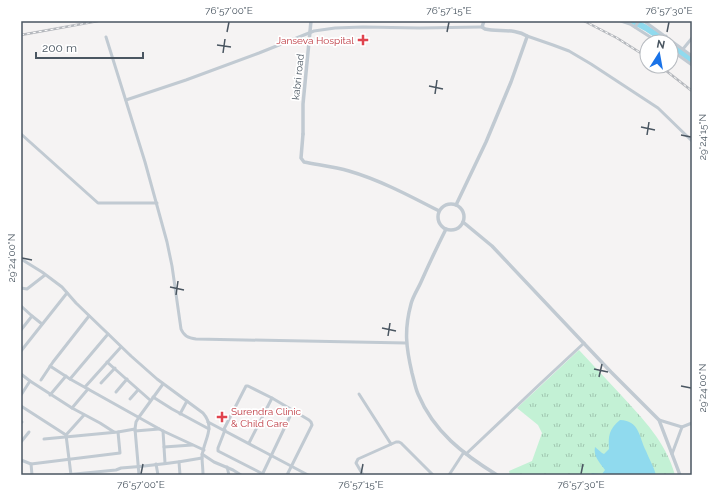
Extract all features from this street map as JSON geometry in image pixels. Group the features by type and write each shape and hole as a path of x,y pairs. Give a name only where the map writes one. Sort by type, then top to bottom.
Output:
{"street":[{"name":"kabri road","path":"312,21 303,104 301,158 304,162 349,171 368,177 439,211"},
{"path":"482,27 484,21"},
{"path":"621,21 645,34"},
{"path":"635,28 639,21"},
{"path":"644,21 663,34"},
{"path":"126,100 248,57 314,31 335,28 363,27 482,27 487,29 516,31 564,49 591,64 658,108 692,142"},
{"path":"456,205 486,142 511,82 527,36"},
{"path":"106,37 145,162 167,242 181,329 184,334 188,337 196,339 406,343"},
{"path":"683,49 692,38"},
{"path":"679,46 692,56"},
{"path":"679,56 692,65"},
{"path":"21,134 98,203 156,204"},
{"path":"446,205 456,205 463,212 463,222 460,227 456,229 446,229 438,222 437,218 439,211 446,205"},
{"path":"463,222 492,246 611,372 659,420 680,475"},
{"path":"446,229 412,302 406,336 407,353 418,393 436,426 452,443 497,475"},
{"path":"21,259 62,287 121,347 163,384 203,413 208,422 209,430 202,456 203,475"},
{"path":"21,288 27,289 45,275"},
{"path":"21,351 67,292"},
{"path":"21,306 42,324"},
{"path":"21,330 32,316"},
{"path":"41,380 89,316"},
{"path":"70,379 108,334"},
{"path":"449,475 465,453 584,343"},
{"path":"72,408 107,362 121,347"},
{"path":"107,362 150,400"},
{"path":"50,366 70,379 161,430 204,450"},
{"path":"101,383 115,368"},
{"path":"21,374 50,395 116,432 120,453 31,464 21,460"},
{"path":"50,395 66,376"},
{"path":"116,392 126,380"},
{"path":"21,395 30,381"},
{"path":"139,475 135,430 136,422 150,400 154,397 163,384"},
{"path":"287,475 312,424 309,420 293,410 248,386 245,386 224,430 218,448 218,451 263,474 293,410"},
{"path":"130,399 138,390"},
{"path":"359,394 391,444"},
{"path":"154,397 180,414 209,430"},
{"path":"249,443 272,398"},
{"path":"180,414 187,401"},
{"path":"21,406 66,436"},
{"path":"71,475 66,436 84,415"},
{"path":"659,420 682,427"},
{"path":"208,422 308,475"},
{"path":"672,454 682,427 692,422"},
{"path":"44,439 135,430 161,430"},
{"path":"161,430 165,463"},
{"path":"21,442 29,432"},
{"path":"363,475 356,464 358,459 397,442 401,443 433,475"},
{"path":"164,448 193,445"},
{"path":"65,475 93,474 179,462 202,456 241,475"},
{"path":"179,462 180,475"},
{"path":"31,464 32,475"},
{"path":"156,464 158,475"},
{"path":"227,467 229,475"},
{"path":"116,470 117,475"}],"green space":[{"path":"579,350 653,432 666,452 675,475 510,475 509,471 532,461 542,433 538,425 517,408"}],"water":[{"path":"620,420 632,423 638,431 656,475 593,475 591,473 602,474 605,470 596,456 595,447 604,454 609,449 611,430"}],"waterway":[{"path":"633,21 655,34"},
{"path":"679,51 692,60"}],"railway":[{"path":"21,35 98,21"},
{"path":"584,21 617,38 639,52"},
{"path":"670,74 692,91"}],"place":[{"name":"Janseva Hospital","path":"363,40"},
{"name":"Surendra Clinic & Child Care","path":"222,417"}]}
